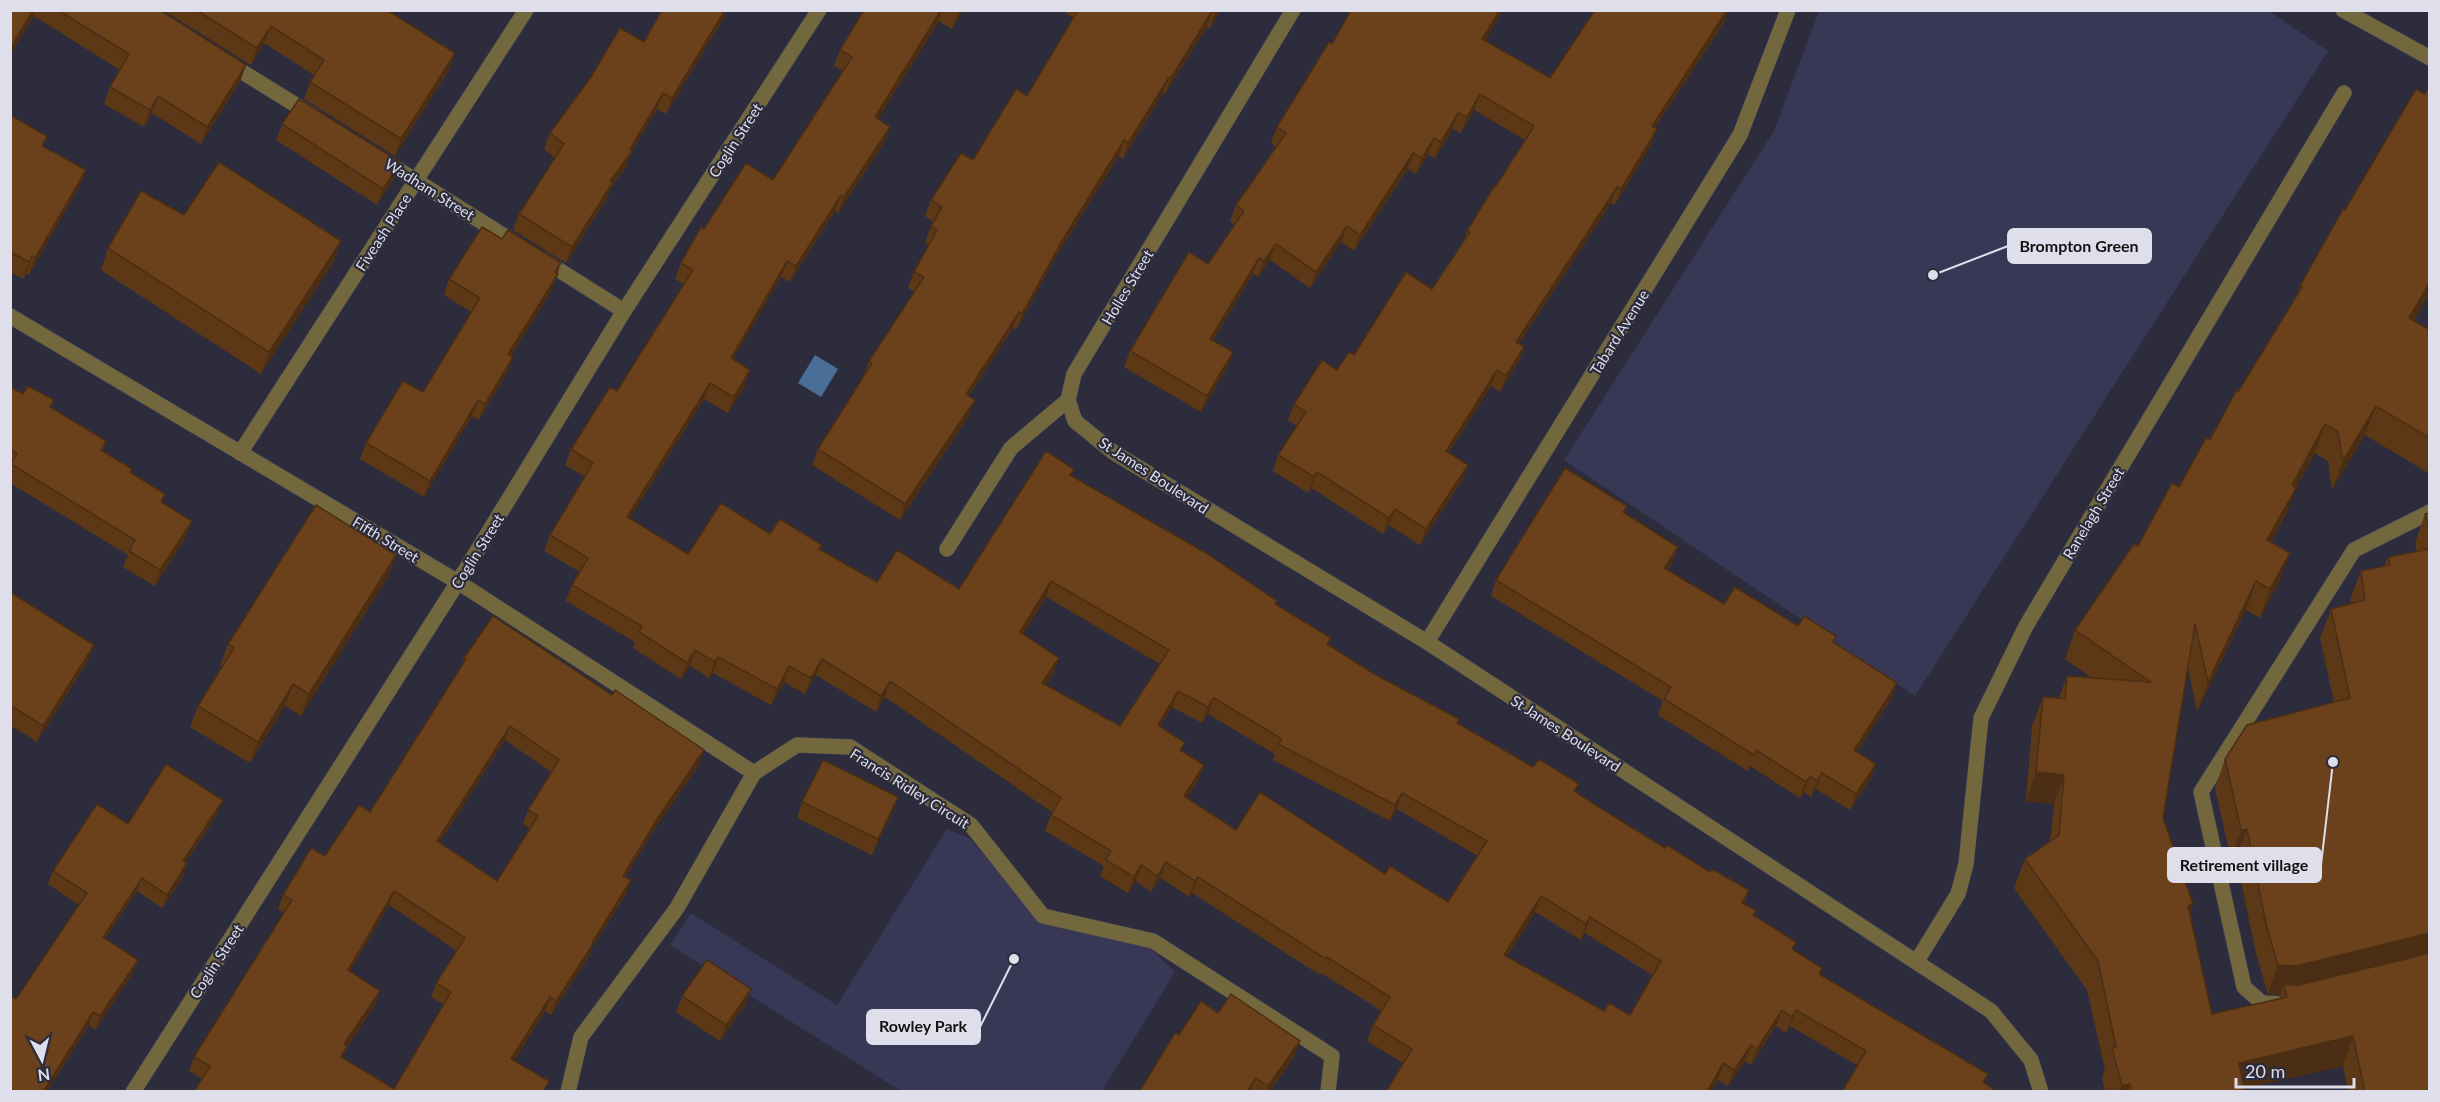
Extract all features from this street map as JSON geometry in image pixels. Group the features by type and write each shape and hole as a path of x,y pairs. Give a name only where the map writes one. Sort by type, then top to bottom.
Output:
{"street":[{"name":"Fiveash Place","path":"240,453 526,10"},
{"name":"Coglin Street","path":"133,1092 458,582 624,311 819,10"},
{"name":"Holles Street","path":"1068,400 1074,374 1293,10"},
{"name":"Tabard Avenue","path":"1427,642 1740,135 1788,10"},
{"path":"2343,10 2430,58"},
{"path":"215,55 326,124"},
{"name":"Ranelagh Street","path":"1917,961 1958,894 1966,864 1981,718 2026,626 2344,93"},
{"name":"Wadham Street","path":"366,149 624,311"},
{"name":"Fifth Street","path":"10,316 458,582 754,773"},
{"path":"947,549 1011,448 1068,400"},
{"name":"St James Boulevard","path":"1068,400 1075,421 1113,452 1427,642 1991,1011 2031,1060 2041,1092"},
{"path":"2297,1002 2286,1005 2262,1003 2244,987 2200,792 2354,550 2430,512"},
{"name":"Francis Ridley Circuit","path":"568,1092 581,1037 677,908 754,773 798,745 850,747 971,825 1043,916 1153,941 1332,1056 1328,1092"}],"shaded area":[{"path":"1819,11 2269,11 2328,51 1915,696 1564,460 1774,131"},
{"path":"947,829 969,838 1042,921 1147,945 1175,972 1102,1091 901,1091 670,945 691,913 837,1005"}],"water":[{"path":"815,355 838,369 821,397 798,383"}],"building":[{"path":"10,10 33,10 10,49"},
{"path":"58,10 160,10 246,65 207,127 158,96 150,110 110,87 129,54"},
{"path":"196,10 387,10 455,53 401,139 310,82 324,60 271,26 257,48"},
{"path":"662,10 725,10 672,98 663,93 630,149 632,151 610,181 613,182 572,247 519,214 564,144 550,133 591,77 620,28 644,42"},
{"path":"864,10 941,10 875,117 890,127 844,197 841,195 796,266 787,261 731,358 750,370 734,397 710,383 627,517 688,554 721,503 770,534 780,519 822,545 819,549 877,582 897,550 959,589 1046,451 1074,469 1070,475 1206,553 1277,601 1275,604 1331,638 1327,644 1374,674 1459,719 1457,723 1533,767 1539,759 1579,784 1574,791 1597,806 1665,848 1667,845 1710,872 1712,869 1749,890 1742,903 1756,910 1753,915 1796,942 1792,949 1822,968 1819,974 1988,1074 1983,1082 1996,1092 1842,1092 1866,1051 1796,1010 1792,1017 1782,1010 1757,1049 1751,1045 1734,1070 1723,1063 1707,1092 1386,1092 1412,1049 1373,1025 1390,997 1198,877 1195,881 1166,862 1157,876 1141,865 1134,877 1106,860 1111,851 1051,815 1061,798 890,681 881,696 822,659 811,678 789,666 777,689 718,657 715,662 695,650 687,663 639,632 642,626 572,585 588,558 550,535 593,463 571,449 610,387 617,391 693,270 681,263 701,227 704,229 746,163 773,180 852,57 840,50","holes":["1051,581 1169,650 1120,726 1042,683 1059,658 1020,632","1178,691 1208,707 1214,698 1282,739 1278,744 1395,805 1402,793 1487,841 1448,902 1390,866 1385,874 1260,792 1236,830 1184,796 1204,765 1180,750 1185,743 1158,725","1541,896 1586,924 1590,917 1661,961 1630,1015 1609,1003 1604,1011 1504,955"]},
{"path":"1078,10 1217,10 1212,11 1128,143 1124,140 1063,239 1022,314 1019,312 966,394 975,400 905,504 818,449 872,363 869,361 924,277 914,272 937,230 931,226 942,207 931,200 961,153 973,160 1016,89 1027,96"},
{"path":"1351,10 1500,10 1482,39 1550,78 1595,10 1727,10 1652,126 1657,129 1621,189 1617,187 1516,342 1524,347 1506,376 1497,370 1446,451 1468,465 1426,529 1395,509 1389,518 1317,472 1314,477 1278,455 1306,412 1294,404 1322,360 1337,370 1349,352 1354,355 1406,272 1432,289 1470,232 1467,231 1534,126 1480,94 1467,117 1458,113 1441,142 1434,138 1422,158 1413,153 1360,235 1347,226 1316,272 1276,244 1264,261 1259,258 1210,339 1233,352 1207,396 1130,351 1189,252 1208,264 1244,211 1236,205 1286,133 1277,127 1329,42 1332,44"},
{"path":"2430,85 2430,282 2409,318 2430,330 2430,438 2376,406 2343,461 2338,432 2325,424 2292,485 2296,488 2267,540 2290,553 2270,589 2256,581 2208,682 2195,624 2163,818 2193,904 2188,906 2212,1014 2287,997 2284,985 2299,985 2430,953 2430,1092 2365,1092 2353,1036 2239,1063 2245,1092 2132,1092 2130,1084 2122,1086 2112,1048 2116,1047 2098,961 2025,859 2059,835 2064,775 2036,772 2043,697 2065,699 2067,676 2151,682 2075,630 2134,544 2138,546 2172,483 2179,487 2206,438 2210,440 2236,391 2238,392 2302,287 2300,286 2343,209 2345,210 2416,89 2425,94"},
{"path":"299,99 400,162 383,189 282,124"},
{"path":"10,115 47,136 42,146 86,170 35,258 32,256 29,262 10,252"},
{"path":"219,162 341,241 269,352 108,248 141,191 184,215"},
{"path":"482,227 502,239 508,230 561,263 555,272 558,274 508,354 513,357 485,404 478,400 430,481 366,443 403,381 423,392 480,298 449,279"},
{"path":"28,386 54,400 50,407 106,441 101,450 132,469 130,472 165,494 161,502 192,521 160,570 129,551 135,540 11,464 17,453 10,450 10,387 23,394"},
{"path":"1565,468 1627,506 1623,512 1678,547 1664,568 1724,604 1735,587 1798,626 1804,616 1836,636 1833,642 1897,683 1854,750 1876,764 1856,794 1822,773 1817,781 1810,776 1806,782 1756,750 1754,755 1664,699 1671,687 1496,580"},
{"path":"316,505 396,555 309,694 293,684 258,742 198,706 234,648 228,644"},
{"path":"2430,513 2430,534 2425,514"},
{"path":"2430,549 2430,933 2296,966 2278,965 2266,924 2247,829 2241,830 2225,759 2247,725 2350,698 2331,609 2365,600 2361,571 2390,565 2388,557"},
{"path":"10,592 94,645 43,726 10,705"},
{"path":"493,616 612,695 615,690 704,750 659,816 623,876 631,880 593,944 556,1001 550,997 511,1059 549,1081 543,1092 194,1092 210,1066 194,1057 292,900 283,895 311,848 325,856 359,805 370,812 466,659 464,658","holes":["510,726 559,760 528,810 538,816 497,881 437,841","394,891 465,938 436,983 451,992 394,1089 341,1057 347,1046 344,1044 380,991 348,970"]},
{"path":"823,760 898,797 878,839 802,802"},
{"path":"166,764 223,800 183,861 187,863 167,895 142,878 103,937 138,960 100,1016 93,1012 43,1092 10,1092 10,996 16,999 87,893 53,871 97,804 128,824"},
{"path":"707,960 751,989 726,1025 682,996"},
{"path":"1231,994 1300,1041 1268,1086 1256,1078 1247,1092 1139,1092 1175,1033 1179,1035 1201,1001 1218,1013"}],"place":[{"name":"Brompton Green","path":"1933,275"},
{"name":"Retirement village","path":"2333,762"},
{"name":"Rowley Park","path":"1014,959"}]}
